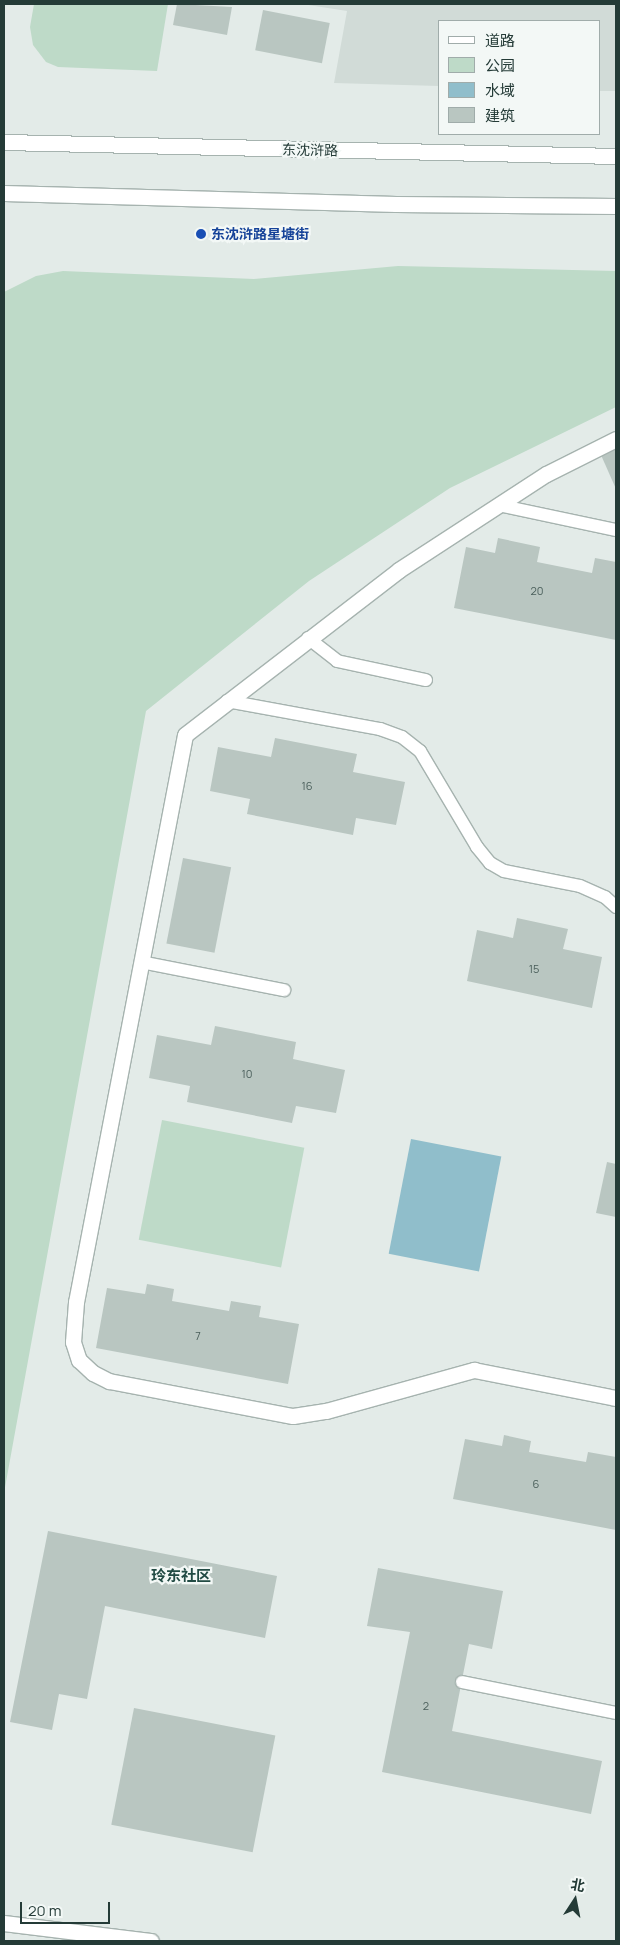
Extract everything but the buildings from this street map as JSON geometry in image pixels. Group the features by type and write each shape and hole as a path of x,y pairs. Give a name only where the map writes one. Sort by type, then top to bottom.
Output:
{"street":[{"name":"东沈浒路","path":"4,142 616,156"},
{"path":"4,193 616,206"},
{"path":"616,439 546,474 399,570 308,638 185,735 76,1302 73,1342 79,1360 93,1373 110,1380 292,1416 326,1411 474,1370 616,1398"},
{"path":"4,1923 151,1941"}],"lane":[{"path":"498,505 616,530"},
{"path":"308,638 337,661 426,680"},
{"path":"227,701 380,729 402,737 420,751 477,847 490,863 504,871 580,886 605,897 616,907"},
{"path":"141,962 284,990"},
{"path":"462,1682 616,1713"}],"shaded area":[{"path":"302,4 616,4 616,91 600,91 600,20 438,20 438,86 334,83 347,11"}],"green space":[{"path":"34,4 168,4 157,71 58,67 46,62 33,45 30,27"},
{"path":"398,266 616,271 616,407 450,488 309,581 146,711 4,1493 4,292 36,276 63,271 254,279"},
{"path":"162,1120 304,1148 281,1267 139,1240"}],"water":[{"path":"411,1139 501,1157 479,1271 389,1254"}],"place":[{"name":"东沈浒路星塘街","path":"201,234"}],"district":[{"name":"玲东社区","path":"181,1576"}]}
